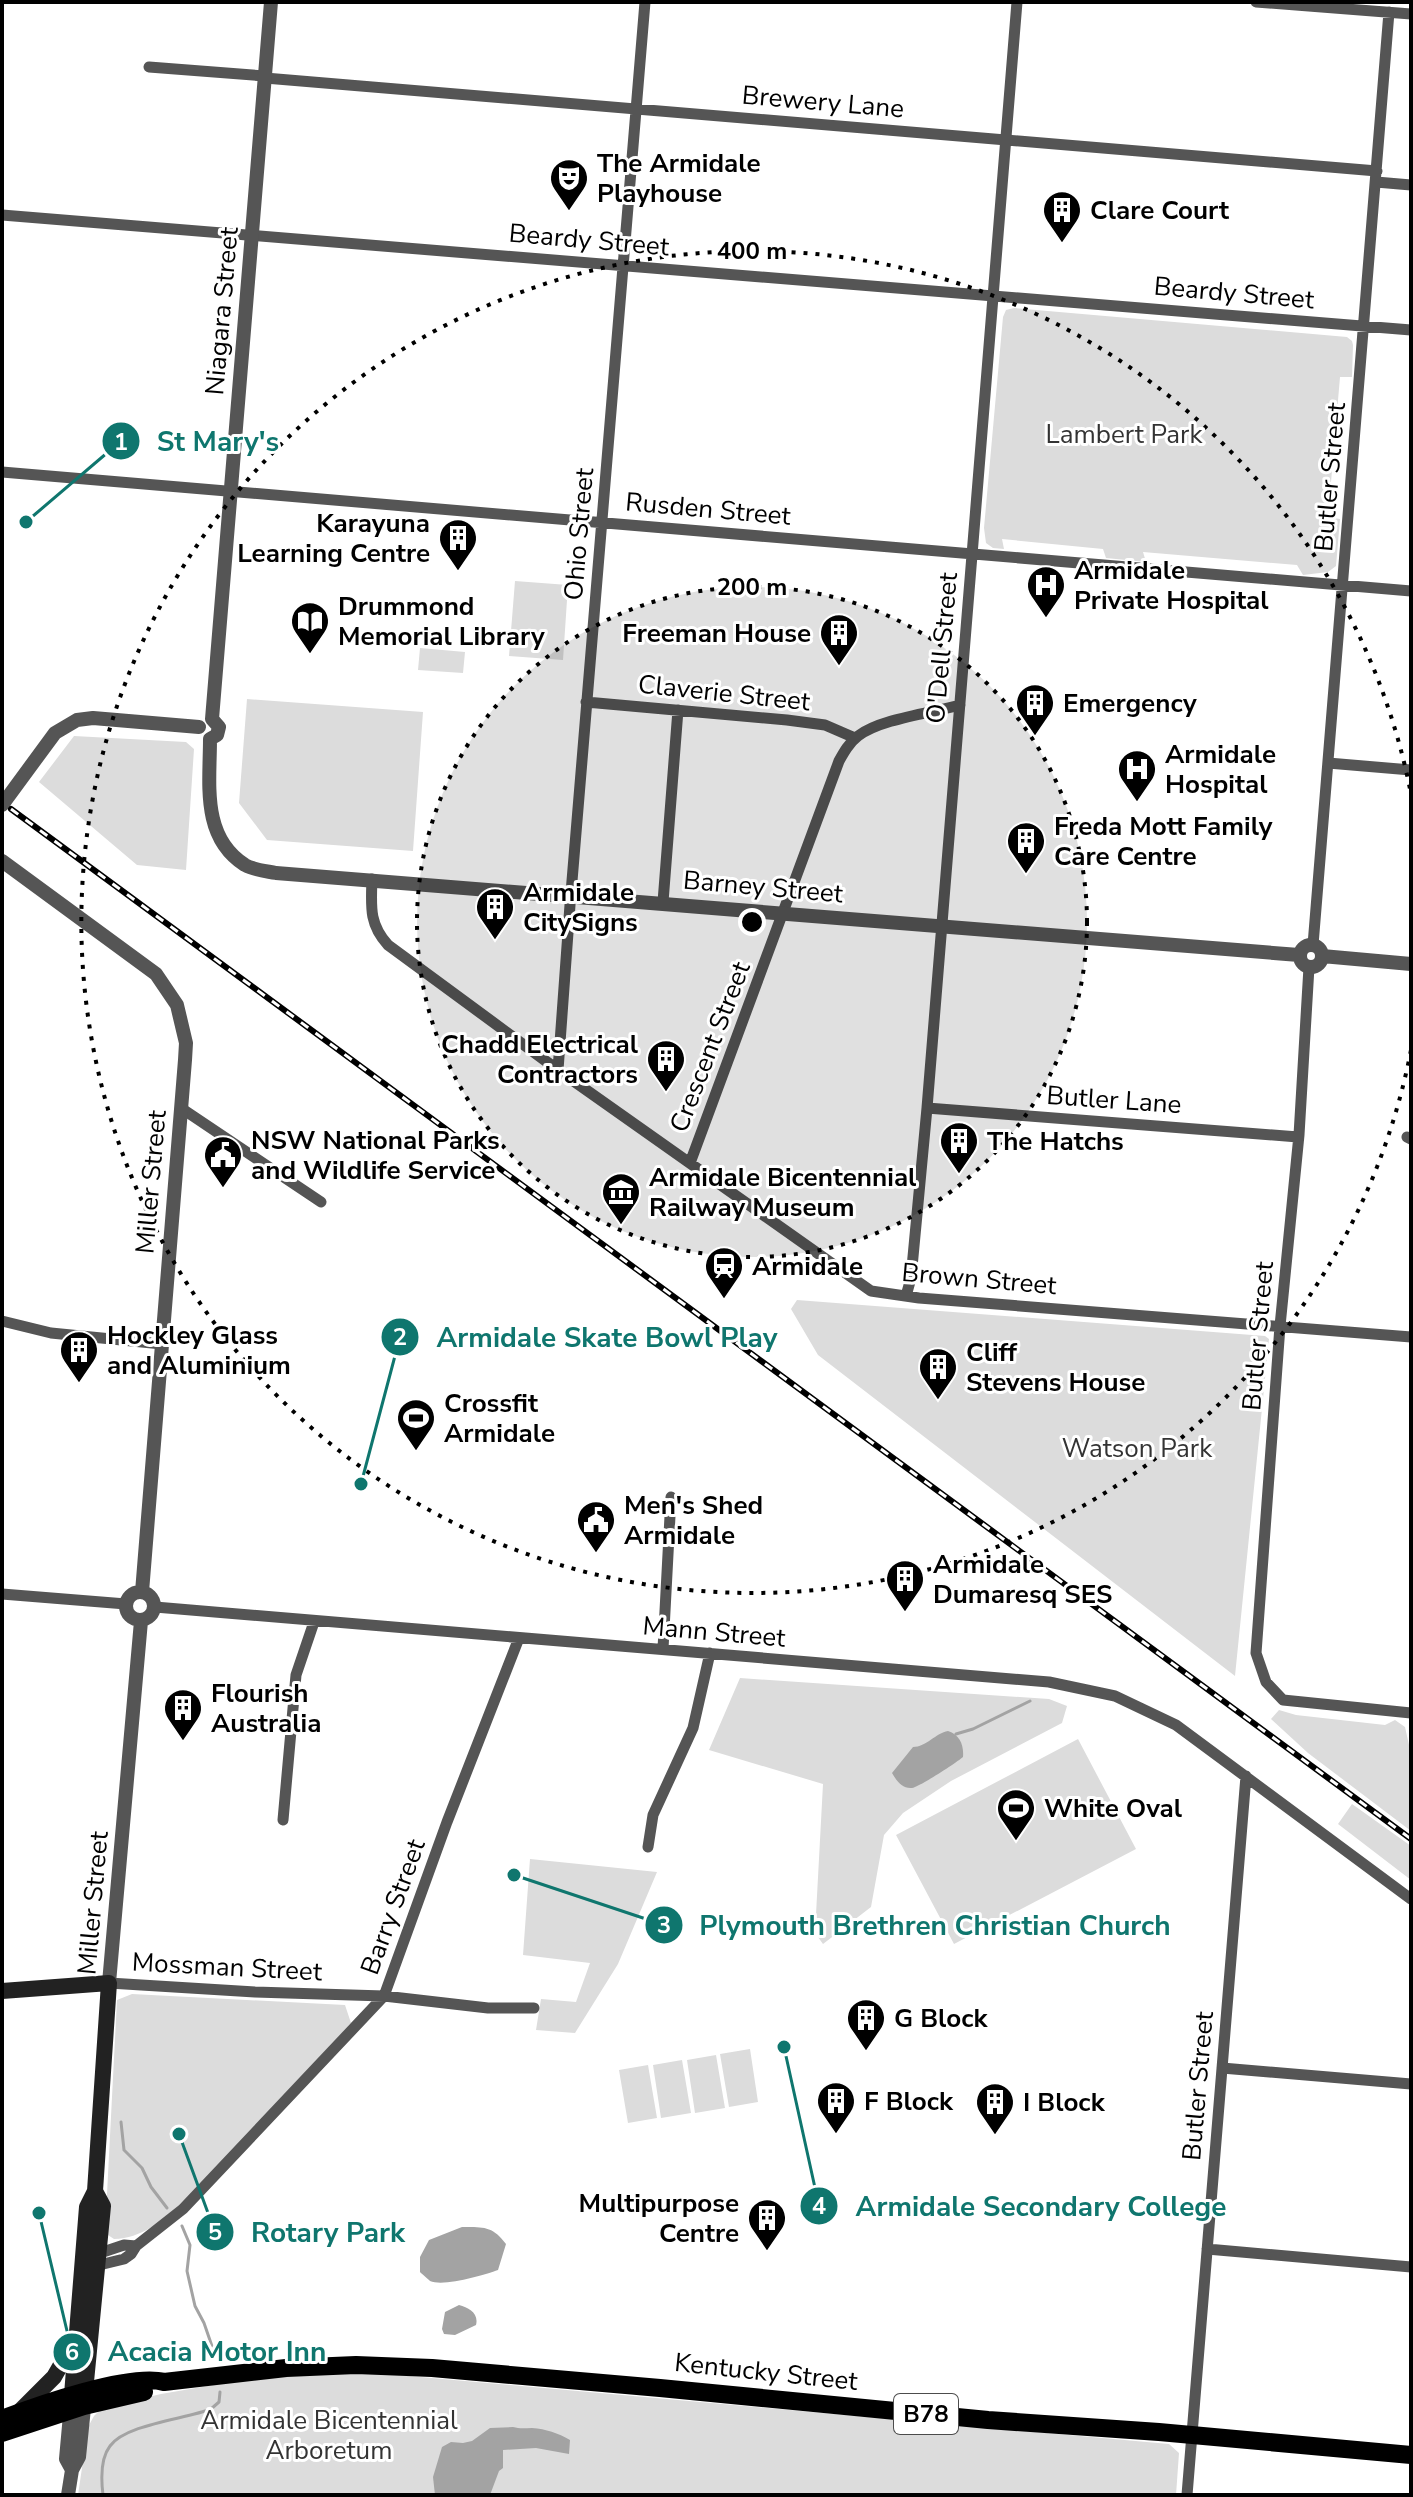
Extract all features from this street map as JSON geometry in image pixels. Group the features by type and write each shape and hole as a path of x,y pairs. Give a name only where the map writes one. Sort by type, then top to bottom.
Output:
{"main road":[{"path":"2,1991 109,1983"},
{"name":"Miller Street","path":"78,2401 77,2338 103,2206 95,2191 109,1983"},
{"name":"Miller Street","path":"78,2401 90,2262"},
{"path":"10,2415 54,2377 77,2338"},
{"name":"Kentucky Street","path":"78,2401 154,2390 164,2382 286,2368 356,2365 432,2368 988,2420 1411,2455"},
{"name":"B78","path":"10,2415 78,2401"},
{"name":"B78","path":"2,2433 78,2401"}],"street":[{"name":"Niagara Street","path":"205,723 232,491 271,2"},
{"name":"Ohio Street","path":"558,1070 645,2"},
{"name":"O'Dell Street","path":"906,1296 911,1278 927,1108 1017,2"},
{"path":"1256,2 1411,14"},
{"name":"Butler Street","path":"1317,951 1328,763 1389,12"},
{"name":"Brewery Lane","path":"149,67 1006,140 1377,176 1411,185"},
{"name":"Beardy Street","path":"2,215 1411,330"},
{"name":"Rusden Street","path":"2,472 1411,591"},
{"name":"Claverie Street","path":"586,702 825,725 855,738"},
{"path":"855,738 871,728 960,705"},
{"path":"663,902 678,710"},
{"path":"2,805 55,733 77,720 205,723"},
{"name":"Barney Street","path":"205,723 202,736 210,739 209,798 217,836 228,851 248,867 276,873 1299,955"},
{"name":"Crescent Street","path":"690,1163 839,761 855,738"},
{"path":"1328,763 1411,770"},
{"name":"Miller Street","path":"2,861 156,974 177,1005 186,1043 142,1592"},
{"name":"Brown Street","path":"372,879 371,910 376,932 388,945 558,1070 871,1291 1411,1337"},
{"path":"1317,951 1319,964 1309,967 1300,961 1299,955 1307,946 1317,951 1411,964"},
{"name":"Butler Street","path":"1309,967 1256,1653 1266,1682 1283,1700 1411,1713"},
{"path":"181,1108 321,1202"},
{"name":"Butler Lane","path":"927,1108 1298,1137"},
{"path":"2,1321 51,1333 162,1344"},
{"path":"663,1649 671,1497"},
{"path":"142,1592 152,1597 155,1607 150,1616 141,1621 130,1616 126,1604 132,1595 142,1592"},
{"path":"2,1594 126,1604"},
{"name":"Mann Street","path":"155,1607 1049,1682 1084,1688 1115,1696 1176,1725 1411,1899"},
{"name":"Miller Street","path":"109,1983 141,1621"},
{"path":"283,1820 296,1675 314,1622"},
{"name":"Barry Street","path":"90,2262 124,2245 136,2246 183,2209 384,1996 447,1822 519,1638"},
{"path":"648,1847 653,1815 693,1728 710,1653"},
{"name":"Butler Street","path":"1187,2495 1246,1776"},
{"name":"Mossman Street","path":"109,1983 384,1996 488,2008 534,2008"},
{"path":"1222,2068 1411,2084"},
{"path":"1207,2249 1411,2267"},
{"path":"68,2495 72,2470 79,2457 78,2401"}],"green space":[{"name":"Lambert Park","path":"1014,308 1347,337 1352,341 1352,377 1340,377 1328,517 1340,519 1336,566 1328,572 1303,575 1297,565 1143,552 1146,562 1106,558 1103,549 1002,539 1004,549 993,548 986,543 984,528 1003,317 1006,310"},
{"path":"515,581 568,585 563,660 509,656"},
{"path":"420,648 465,652 463,673 418,670"},
{"path":"247,699 423,712 413,851 267,840 239,803"},
{"path":"74,736 186,742 194,749 186,870 137,865 39,782"},
{"name":"Watson Park","path":"797,1300 1265,1336 1269,1339 1235,1676 818,1355 791,1309"},
{"path":"740,1678 1049,1699 1067,1706 1062,1723 951,1781 903,1813 884,1835 871,1907 823,1944 815,1933 823,1784 709,1750"},
{"path":"1279,1710 1296,1715 1385,1725 1395,1720 1405,1727 1411,1754 1411,1831 1308,1753 1271,1719"},
{"name":"White Oval","path":"1078,1739 1136,1849 954,1944 896,1835"},
{"path":"1352,1804 1411,1846 1411,1880 1338,1824"},
{"path":"530,1859 657,1872 618,1964 575,2033 536,2030 541,1999 576,2002 590,1963 523,1955"},
{"path":"132,1994 345,2005 351,2023 181,2205 142,2232 114,2239 105,2233 117,2000"},
{"path":"750,2049 758,2102 729,2107 720,2054"},
{"path":"716,2055 725,2108 695,2113 687,2060"},
{"path":"682,2060 691,2113 661,2118 653,2065"},
{"path":"648,2065 657,2118 628,2123 619,2070"},
{"name":"Armidale Bicentennial Arboretum","path":"365,2372 1169,2444 1179,2453 1176,2495 78,2495 88,2427 102,2408 254,2378"}],"shaded area":[{"path":"948,1731 960,1741 963,1757 916,1787 908,1788 900,1784 892,1773 913,1747"},
{"path":"462,2227 487,2229 501,2238 506,2244 498,2270 454,2281 430,2281 420,2272 420,2257 429,2240"},
{"path":"459,2305 475,2314 476,2325 455,2335 444,2334 445,2312"},
{"path":"490,2428 542,2429 561,2435 570,2440 569,2454 536,2448 503,2450 503,2468 490,2495 435,2495 433,2477 442,2447 451,2442 472,2441"}],"waterway":[{"path":"956,1734 1030,1701"},
{"path":"121,2122 124,2150 142,2168 151,2187 167,2208"},
{"path":"182,2226 190,2245 187,2271 195,2306 214,2352"},
{"path":"103,2495 103,2463 110,2446 142,2427 211,2409 219,2402 220,2392"}],"railway":[{"path":"11,809 1411,1839"}],"place":[{"name":"The Armidale Playhouse","path":"569,212"},
{"name":"Clare Court","path":"1062,244"},
{"name":"St Mary's","path":"26,522"},
{"name":"Karayuna Learning Centre","path":"458,572"},
{"name":"Armidale Private Hospital","path":"1046,619"},
{"name":"Drummond Memorial Library","path":"310,655"},
{"name":"Freeman House","path":"839,667"},
{"name":"Emergency","path":"1035,737"},
{"name":"Armidale Hospital","path":"1137,803"},
{"name":"Freda Mott Family Care Centre","path":"1026,875"},
{"name":"Armidale CitySigns","path":"495,941"},
{"name":"Chadd Electrical Contractors","path":"666,1093"},
{"name":"The Hatchs","path":"959,1175"},
{"name":"NSW National Parks and Wildlife Service","path":"223,1189"},
{"name":"Armidale Bicentennial Railway Museum","path":"621,1226"},
{"name":"Armidale","path":"724,1300"},
{"name":"Hockley Glass and Aluminium","path":"79,1384"},
{"name":"Cliff Stevens House","path":"938,1401"},
{"name":"Crossfit Armidale","path":"416,1452"},
{"name":"Armidale Skate Bowl Play","path":"361,1484"},
{"name":"Men's Shed Armidale","path":"596,1554"},
{"name":"Armidale Dumaresq SES","path":"905,1613"},
{"name":"Flourish Australia","path":"183,1742"},
{"name":"White Oval","path":"1016,1842"},
{"name":"Plymouth Brethren Christian Church","path":"514,1875"},
{"name":"Armidale Secondary College","path":"784,2047"},
{"name":"G Block","path":"866,2052"},
{"name":"Rotary Park","path":"179,2134"},
{"name":"F Block","path":"836,2135"},
{"name":"I Block","path":"995,2136"},
{"name":"Acacia Motor Inn","path":"39,2213"},
{"name":"Multipurpose Centre","path":"767,2252"}]}
